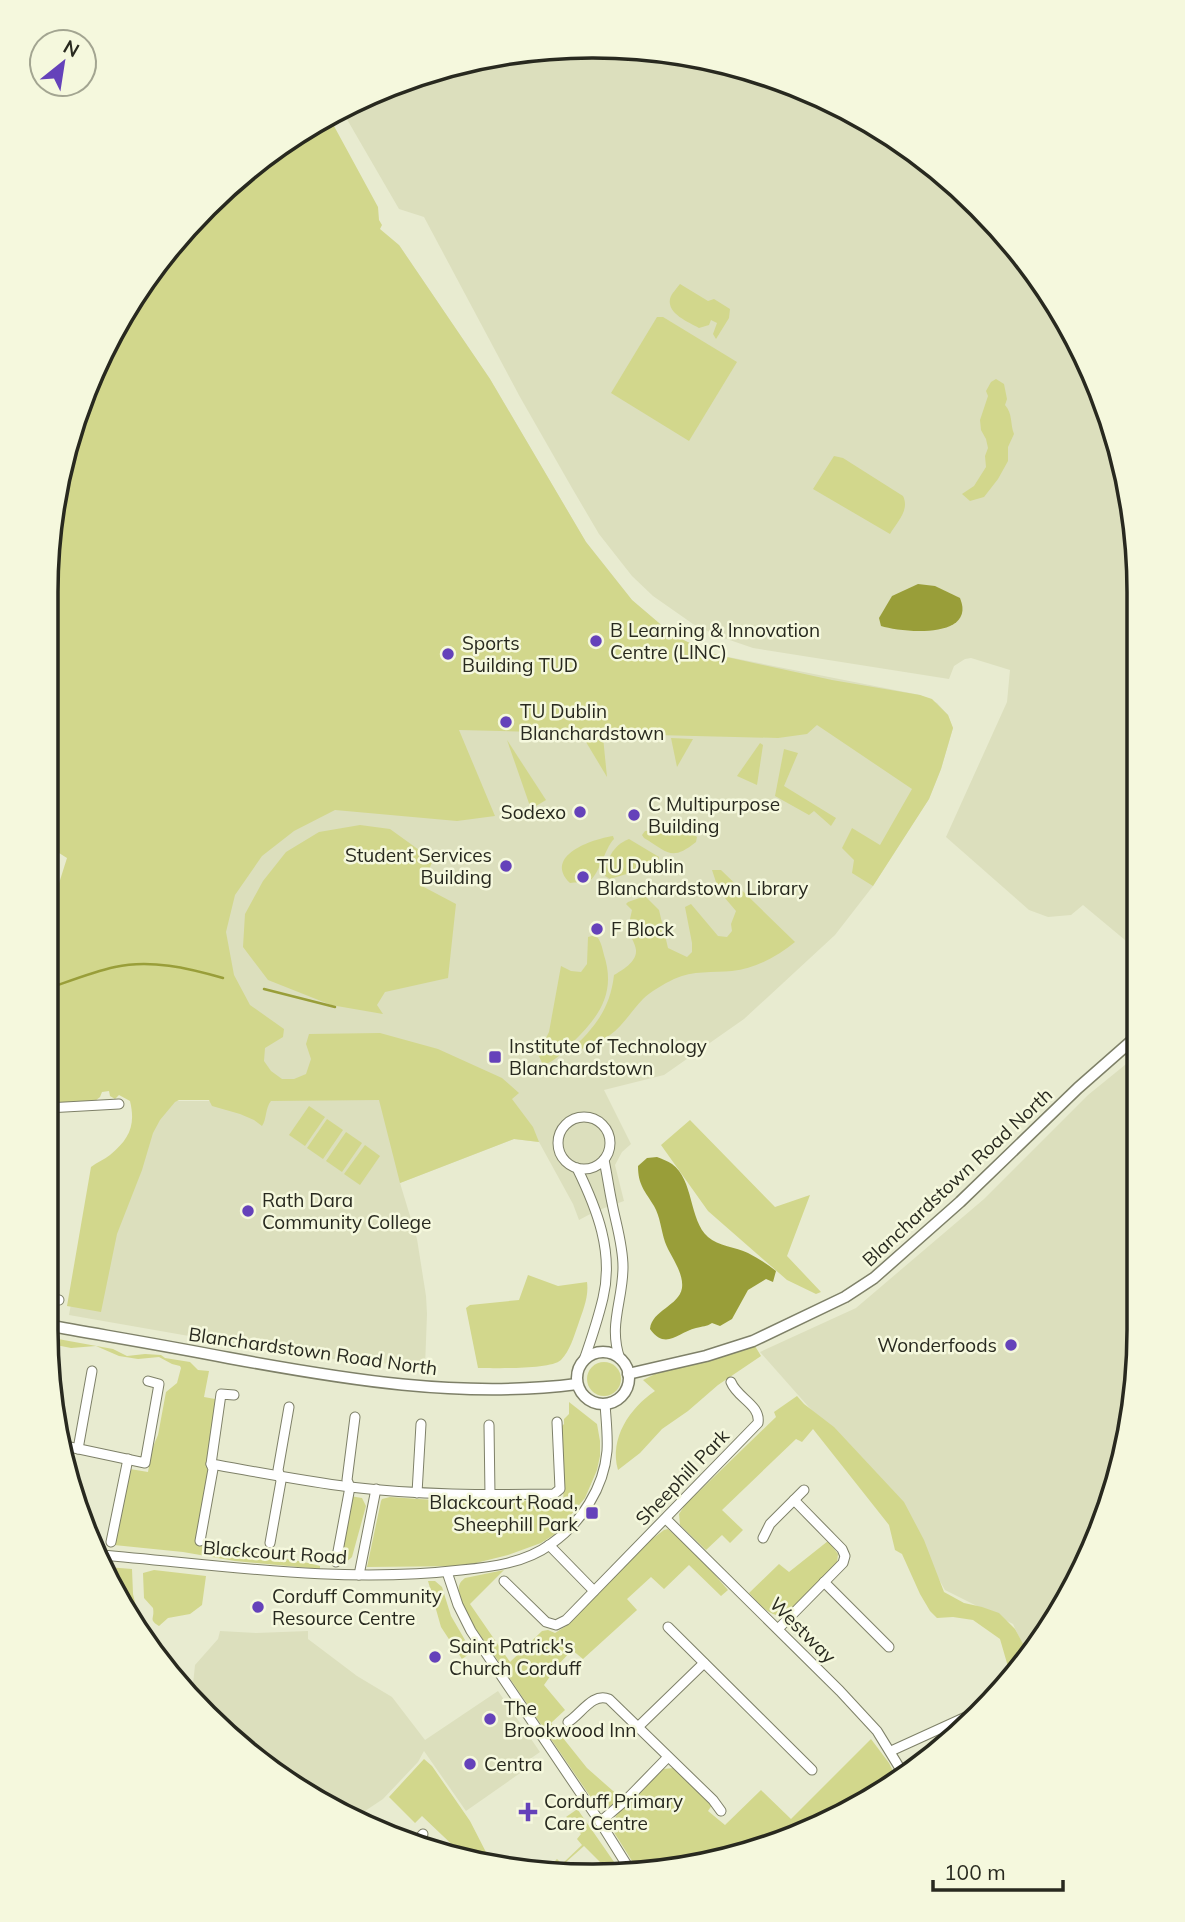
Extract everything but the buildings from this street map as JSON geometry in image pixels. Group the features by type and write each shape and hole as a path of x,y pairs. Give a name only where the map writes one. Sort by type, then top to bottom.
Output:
{"main road":[{"name":"Blanchardstown Road North","path":"628,1374 706,1356 753,1341 845,1297 874,1278 941,1220 1127,1045"},
{"name":"Blanchardstown Road North","path":"58,1327 286,1368 403,1385 504,1389 577,1384"},
{"path":"598,1352 613,1354 620,1359 628,1374 625,1391 620,1397 605,1404 595,1403 587,1398 577,1384 579,1367 584,1360 598,1352"}],"street":[{"path":"58,1107 119,1104"},
{"path":"589,1117 603,1125 610,1139 610,1147 598,1166 590,1169 577,1168 565,1162 558,1147 558,1138 561,1130 573,1119 589,1117"},
{"path":"604,1160 621,1241 623,1265 622,1290 614,1334 620,1359"},
{"path":"577,1168 601,1226 606,1258 604,1296 584,1360"},
{"path":"78,1449 92,1371"},
{"path":"71,1447 145,1463 159,1384 148,1381"},
{"name":"Sheephill Park","path":"504,1581 544,1621 552,1625 566,1620 758,1423 759,1415 756,1410 735,1391 731,1382"},
{"path":"200,1541 213,1469 211,1464 221,1394 234,1395"},
{"name":"Blackcourt Road","path":"108,1556 331,1576 447,1572 506,1563 534,1554 549,1545 577,1520 586,1508 598,1486 607,1453 605,1404"},
{"path":"270,1543 281,1476 278,1470 289,1407"},
{"path":"335,1562 350,1487 347,1480 355,1417"},
{"path":"211,1464 350,1487 417,1493 554,1494 560,1489 557,1422"},
{"path":"417,1493 421,1424"},
{"path":"489,1425 489,1495"},
{"path":"111,1542 128,1459"},
{"path":"359,1575 376,1489"},
{"path":"763,1538 770,1524 804,1490"},
{"path":"778,1629 843,1563 845,1556 842,1549 794,1500"},
{"name":"Westway","path":"666,1519 840,1691 877,1731 900,1767"},
{"path":"549,1545 594,1591"},
{"path":"447,1572 457,1605 471,1631 625,1863"},
{"path":"824,1582 889,1647"},
{"path":"668,1627 812,1770"},
{"path":"638,1727 704,1663"},
{"path":"568,1722 596,1698 603,1696 668,1756 721,1811"},
{"path":"891,1751 957,1721"},
{"path":"600,1822 628,1798 668,1756"}],"shaded area":[{"path":"592,58 662,62 697,68 731,76 797,98 860,129 890,148 945,190 971,214 1017,267 1056,325 1087,388 1109,454 1117,488 1123,523 1127,592 1127,942 1083,905 1071,915 1048,917 1029,910 946,837 1007,702 1010,670 971,658 954,666 949,679 753,648 693,624 653,596 632,576 599,534 520,397 424,217 399,209 346,118 388,98 454,76 523,62"},
{"name":"TU Dublin Blanchardstown","path":"399,245 490,379 586,542 632,600 673,635 713,654 920,695 937,703 948,715 953,728 929,799 873,886 835,935 744,1019 664,1075 604,1090 631,1144 622,1152 615,1165 624,1201 579,1220 539,1142 514,1139 400,1183 417,1239 426,1296 425,1367 309,1357 69,1315 94,1177 173,1101 253,1101 60,550 64,511"},
{"path":"918,584 935,586 960,598 962,611 958,621 948,627 920,631 881,626 879,618 892,596"},
{"path":"1127,1063 1127,1330 1123,1399 1109,1468 1087,1534 1056,1597 1023,1646 1013,1624 945,1590 929,1562 830,1431 760,1352 856,1308 984,1199 1088,1095"},
{"path":"657,1157 679,1171 697,1221 708,1237 748,1253 776,1271 773,1282 766,1279 748,1290 732,1319 720,1326 712,1323 667,1339 661,1339 650,1329 655,1317 680,1294 682,1282 665,1242 656,1210 638,1173 638,1166 647,1158"},
{"path":"220,1631 308,1631 308,1639 357,1676 392,1697 425,1740 498,1691 540,1752 530,1759 533,1764 466,1811 424,1751 418,1762 383,1799 363,1812 325,1793 267,1754 214,1708 193,1685 195,1665 218,1639"}],"green space":[{"name":"TU Dublin Blanchardstown","path":"333,125 378,207 382,225 380,229 399,245 490,379 586,542 632,600 673,635 713,654 832,680 920,695 932,699 948,715 953,728 929,799 873,886 852,873 854,860 842,848 852,828 880,845 912,789 817,725 807,734 778,738 459,730 495,816 457,821 335,810 294,831 262,856 235,895 226,932 234,975 250,1005 284,1029 283,1037 265,1048 264,1061 271,1071 282,1079 294,1079 306,1074 311,1059 306,1044 309,1034 380,1033 438,1049 502,1078 519,1093 512,1099 533,1127 539,1142 514,1139 400,1183 379,1100 271,1101 262,1126 240,1114 212,1106 209,1100 179,1100 160,1120 153,1133 117,1234 101,1312 67,1306 91,1167 110,1155 122,1143 131,1125 132,1110 130,1101 119,1095 115,1099 110,1096 109,1091 102,1092 95,1101 58,1103 58,886 67,858 59,853 59,558 68,488 76,454 98,388 129,325 168,267 190,240 214,214 267,168"},
{"path":"680,284 708,301 714,299 730,309 729,318 716,339 713,334 717,323 711,320 709,325 699,328 672,309 671,297"},
{"path":"657,317 663,317 737,362 689,441 611,393"},
{"path":"996,379 1004,384 1007,399 1005,405 1014,434 1008,447 1008,461 998,479 984,497 970,501 962,494 974,486 986,467 985,456 988,448 980,420 988,396 986,391"},
{"path":"834,456 843,458 903,496 904,511 890,534 813,489"},
{"path":"583,737 603,737 607,777"},
{"path":"671,738 693,739 677,767"},
{"path":"507,740 546,800 531,809"},
{"path":"760,743 763,745 757,785 737,776"},
{"path":"784,749 798,753 784,786 836,818 831,826 814,811 809,815 775,796"},
{"path":"360,825 390,829 433,860 422,886 456,904 448,978 385,992 377,1005 383,1014 331,1005 268,980 243,947 245,914 263,881 286,852 319,832"},
{"path":"645,831 694,835 697,837 696,842 681,852 670,853 642,835"},
{"path":"613,836 614,839 595,875 587,882 570,883 563,873 562,865 566,857 583,845"},
{"path":"629,839 659,857 656,865 610,879 605,876 609,859 619,845"},
{"path":"712,870 721,870 795,942 774,957 749,968 696,973 674,979 646,996 610,1035 571,1053 605,1008 614,975 628,965 636,954 629,930 632,910 626,904 628,902 645,896 659,910 668,948 687,957 692,952 692,943 685,907 691,904 718,936 727,937 732,931 731,924 736,911 719,891"},
{"path":"595,935 601,944 607,968 607,992 603,1003 583,1032 559,1056 543,1065 538,1054 549,1032 561,966 581,972 587,964 588,937"},
{"path":"309,1106 325,1117 305,1146 289,1135"},
{"path":"327,1119 343,1130 323,1159 307,1148"},
{"path":"690,1120 775,1207 810,1195 787,1256 821,1292 816,1294 787,1280 708,1211 661,1145"},
{"path":"346,1132 362,1143 342,1172 326,1161"},
{"path":"365,1145 380,1156 360,1185 344,1174"},
{"path":"528,1275 558,1286 587,1282 585,1304 569,1348 561,1360 546,1365 478,1368 466,1308 470,1305 519,1300"},
{"path":"58,1339 113,1349 127,1356 161,1355 190,1362 198,1370 209,1371 204,1397 215,1399 208,1474 195,1543 304,1562 320,1566 320,1569 114,1545 130,1469 148,1472 166,1392 177,1383 181,1368 159,1357 138,1359 119,1356 96,1346 71,1348 58,1345"},
{"path":"755,1346 761,1356 718,1385 662,1429 640,1453 618,1470 616,1447 619,1435 637,1406 655,1391 643,1380 655,1374"},
{"path":"604,1362 616,1367 621,1379 616,1391 604,1396 592,1391 587,1379 592,1367"},
{"path":"797,1396 834,1427 904,1502 924,1540 944,1592 964,1603 999,1613 1015,1629 1024,1645 1008,1666 1000,1639 973,1620 937,1618 930,1611 902,1554 895,1550 889,1525 813,1429 802,1442 796,1439 722,1510 743,1530 730,1543 722,1535 706,1550 680,1525 679,1514 685,1505 776,1417 774,1412"},
{"path":"569,1402 597,1424 600,1456 585,1498 555,1534 541,1543 508,1555 464,1566 367,1567 382,1499 539,1500 539,1508 564,1508 560,1428 569,1414"},
{"path":"350,1496 362,1498 366,1506 352,1557 344,1564 339,1564"},
{"path":"668,1529 701,1559 728,1590 721,1596 689,1565 664,1589 651,1577 627,1599 637,1610 583,1659 572,1650 544,1685 565,1710 551,1723 587,1768 621,1798 614,1805 605,1808 594,1802 476,1629 462,1602 459,1586 465,1578 504,1570 470,1604 510,1662 542,1631 555,1633 566,1626 652,1539"},
{"path":"828,1541 838,1554 837,1563 785,1615 769,1612 749,1593 779,1564 789,1572"},
{"path":"114,1568 132,1569 136,1607 129,1597"},
{"path":"154,1570 206,1576 202,1605 190,1614 168,1618 159,1626 156,1624 153,1620 153,1608 144,1598 143,1573"},
{"path":"428,1581 435,1581 442,1587 451,1616 472,1652 462,1659 441,1627"},
{"path":"871,1739 893,1772 829,1809 764,1836 697,1854 633,1862 612,1829 618,1813 663,1769 673,1768 712,1805 708,1811 725,1825 761,1790 791,1819"},
{"path":"424,1759 432,1766 470,1821 487,1854 453,1846 422,1816 415,1823 389,1797"},
{"path":"578,1810 615,1863 602,1864 584,1846 563,1863 582,1845 577,1839 581,1834 566,1817"}],"waterway":[{"path":"58,985 98,971 142,964 169,966 223,978"},
{"path":"264,989 335,1007"}],"place":[{"name":"B Learning & Innovation Centre (LINC)","path":"596,641"},
{"name":"Sports Building TUD","path":"448,654"},
{"name":"TU Dublin Blanchardstown","path":"506,722"},
{"name":"Sodexo","path":"580,812"},
{"name":"C Multipurpose Building","path":"634,815"},
{"name":"Student Services Building","path":"506,866"},
{"name":"TU Dublin Blanchardstown Library","path":"583,877"},
{"name":"F Block","path":"597,929"},
{"name":"Institute of Technology Blanchardstown","path":"495,1057"},
{"name":"Rath Dara Community College","path":"248,1211"},
{"name":"Wonderfoods","path":"1011,1345"},
{"name":"Blackcourt Road, Sheephill Park","path":"592,1513"},
{"name":"Corduff Community Resource Centre","path":"258,1607"},
{"name":"Saint Patrick's Church Corduff","path":"435,1657"},
{"name":"The Brookwood Inn","path":"490,1719"},
{"name":"Centra","path":"470,1764"},
{"name":"Corduff Primary Care Centre","path":"528,1812"}]}
